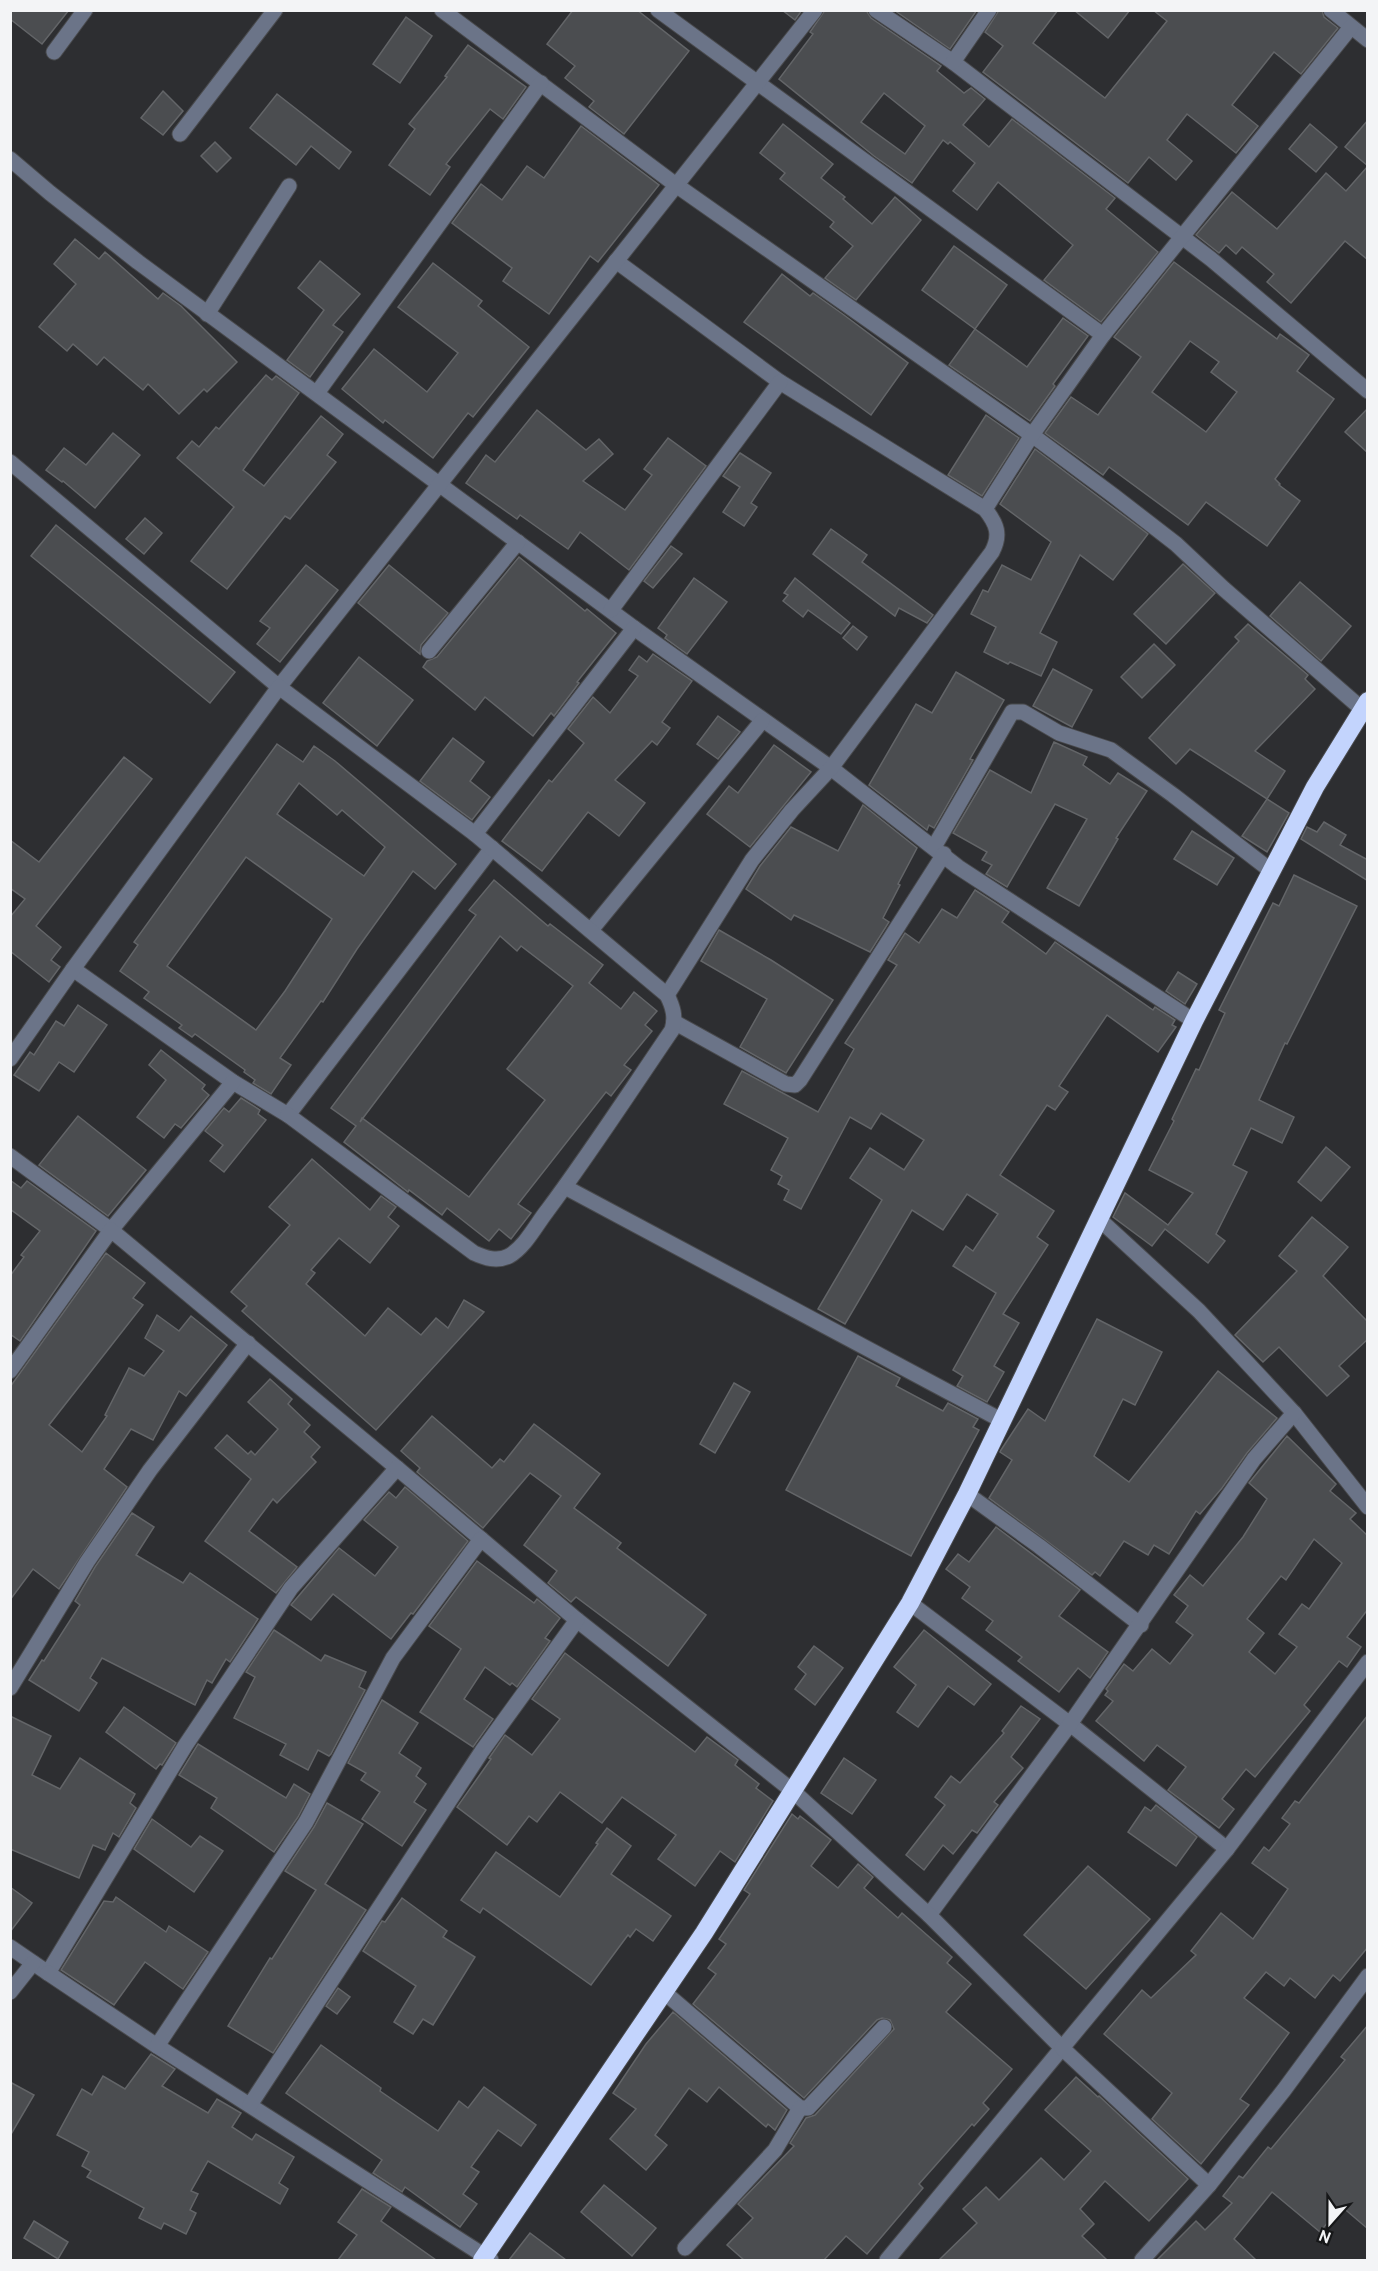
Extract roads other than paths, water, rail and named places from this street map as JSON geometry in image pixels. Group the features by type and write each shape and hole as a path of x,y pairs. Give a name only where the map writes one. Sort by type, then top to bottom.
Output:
{"highway":[{"path":"486,2259 704,1933 910,1603 967,1494 1000,1420 1270,870 1314,787 1365,705"}],"street":[{"path":"54,52 85,10"},
{"path":"180,134 275,10"},
{"path":"442,10 676,185 1032,435 1176,544 1224,589 1365,705"},
{"path":"658,10 1103,335"},
{"path":"10,1059 279,687 815,10"},
{"path":"876,10 953,62 1211,259 1368,391"},
{"path":"953,62 989,10"},
{"path":"1330,10 1368,40"},
{"path":"985,509 1032,435 1103,335 1351,27"},
{"path":"317,393 541,83"},
{"path":"10,159 50,193 207,314 634,628 831,768 958,867 1194,1021"},
{"path":"207,314 289,186"},
{"path":"616,261 780,382 985,509 997,528 997,542 992,552 831,768 792,810 752,860 667,995"},
{"path":"611,610 780,382"},
{"path":"10,462 279,687 492,848 591,930 667,995 673,1006 674,1022 672,1030 565,1187 520,1246 508,1256 497,1259 474,1253 288,1115 233,1082 73,969"},
{"path":"429,651 518,542"},
{"path":"474,834 634,628"},
{"path":"674,1022 786,1084 795,1085 939,850 1012,712 1023,712 1059,733 1111,750 1270,870"},
{"path":"591,930 762,721"},
{"path":"288,1115 492,848"},
{"path":"10,1371 111,1230 233,1082"},
{"path":"10,1156 111,1230 577,1620 794,1792 929,1915 1062,2048 1209,2185"},
{"path":"565,1187 1000,1420"},
{"path":"1099,1219 1199,1311 1294,1413 1368,1507"},
{"path":"10,1688 87,1562 150,1470 248,1343"},
{"path":"929,1915 1141,1625 1254,1459 1294,1413"},
{"path":"48,1973 179,1755 291,1588 397,1468"},
{"path":"967,1494 1141,1625"},
{"path":"157,2046 306,1822 393,1658 481,1539"},
{"path":"910,1603 1070,1724 1227,1849"},
{"path":"250,2105 482,1751 577,1620"},
{"path":"887,2260 1227,1849 1368,1662"},
{"path":"10,1947 157,2046 486,2259"},
{"path":"10,1992 33,1963"},
{"path":"1142,2260 1209,2185 1284,2090 1368,1976"},
{"path":"664,1992 800,2108 808,2108 884,2027"},
{"path":"685,2248 774,2150 800,2108"}]}
